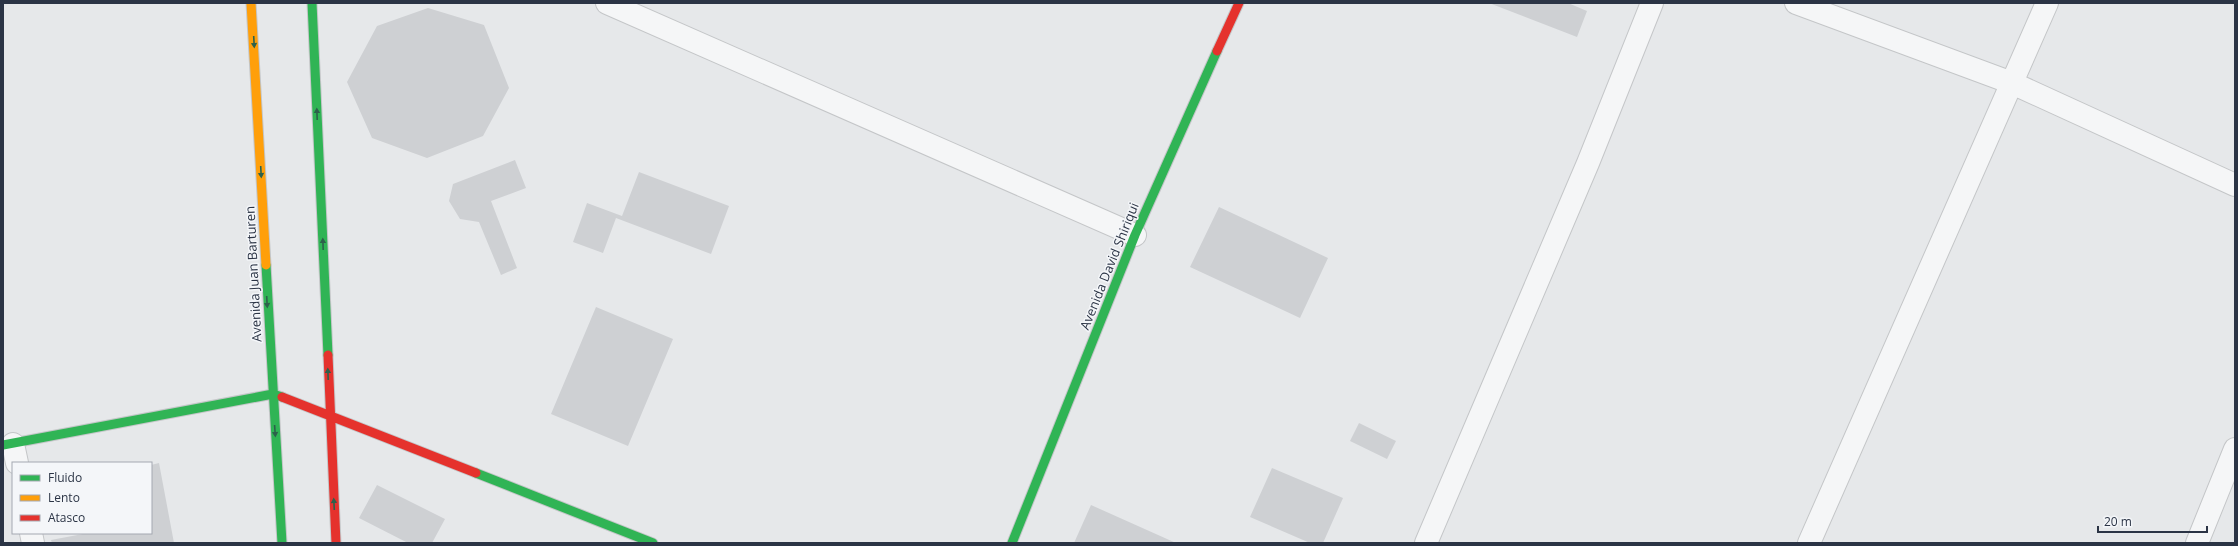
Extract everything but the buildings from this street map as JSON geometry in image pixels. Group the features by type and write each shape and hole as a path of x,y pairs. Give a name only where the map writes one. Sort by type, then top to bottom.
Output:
{"street":[{"name":"Avenida Juan Barturen","path":"251,3 272,394 282,543"},
{"path":"312,3 336,543"},
{"path":"607,3 1135,235"},
{"name":"Avenida David Shiriqui","path":"1012,543 1135,235 1239,3"},
{"path":"1426,543 1588,163 1652,3"},
{"path":"1796,3 2012,83 2235,185"},
{"path":"1809,543 2047,3"},
{"path":"11,451 272,394 654,543"},
{"path":"2197,543 2235,449"}],"traffic: fast":[{"path":"312,3 328,355"},
{"path":"1012,543 1135,235 1217,51"},
{"path":"266,265 282,543"},
{"path":"3,445 273,394 282,397"},
{"path":"476,473 653,543"}],"traffic: slow":[{"path":"251,3 266,265"}],"traffic: jam":[{"path":"1217,51 1239,3"},
{"path":"328,355 336,543"},
{"path":"282,397 476,473"}]}
